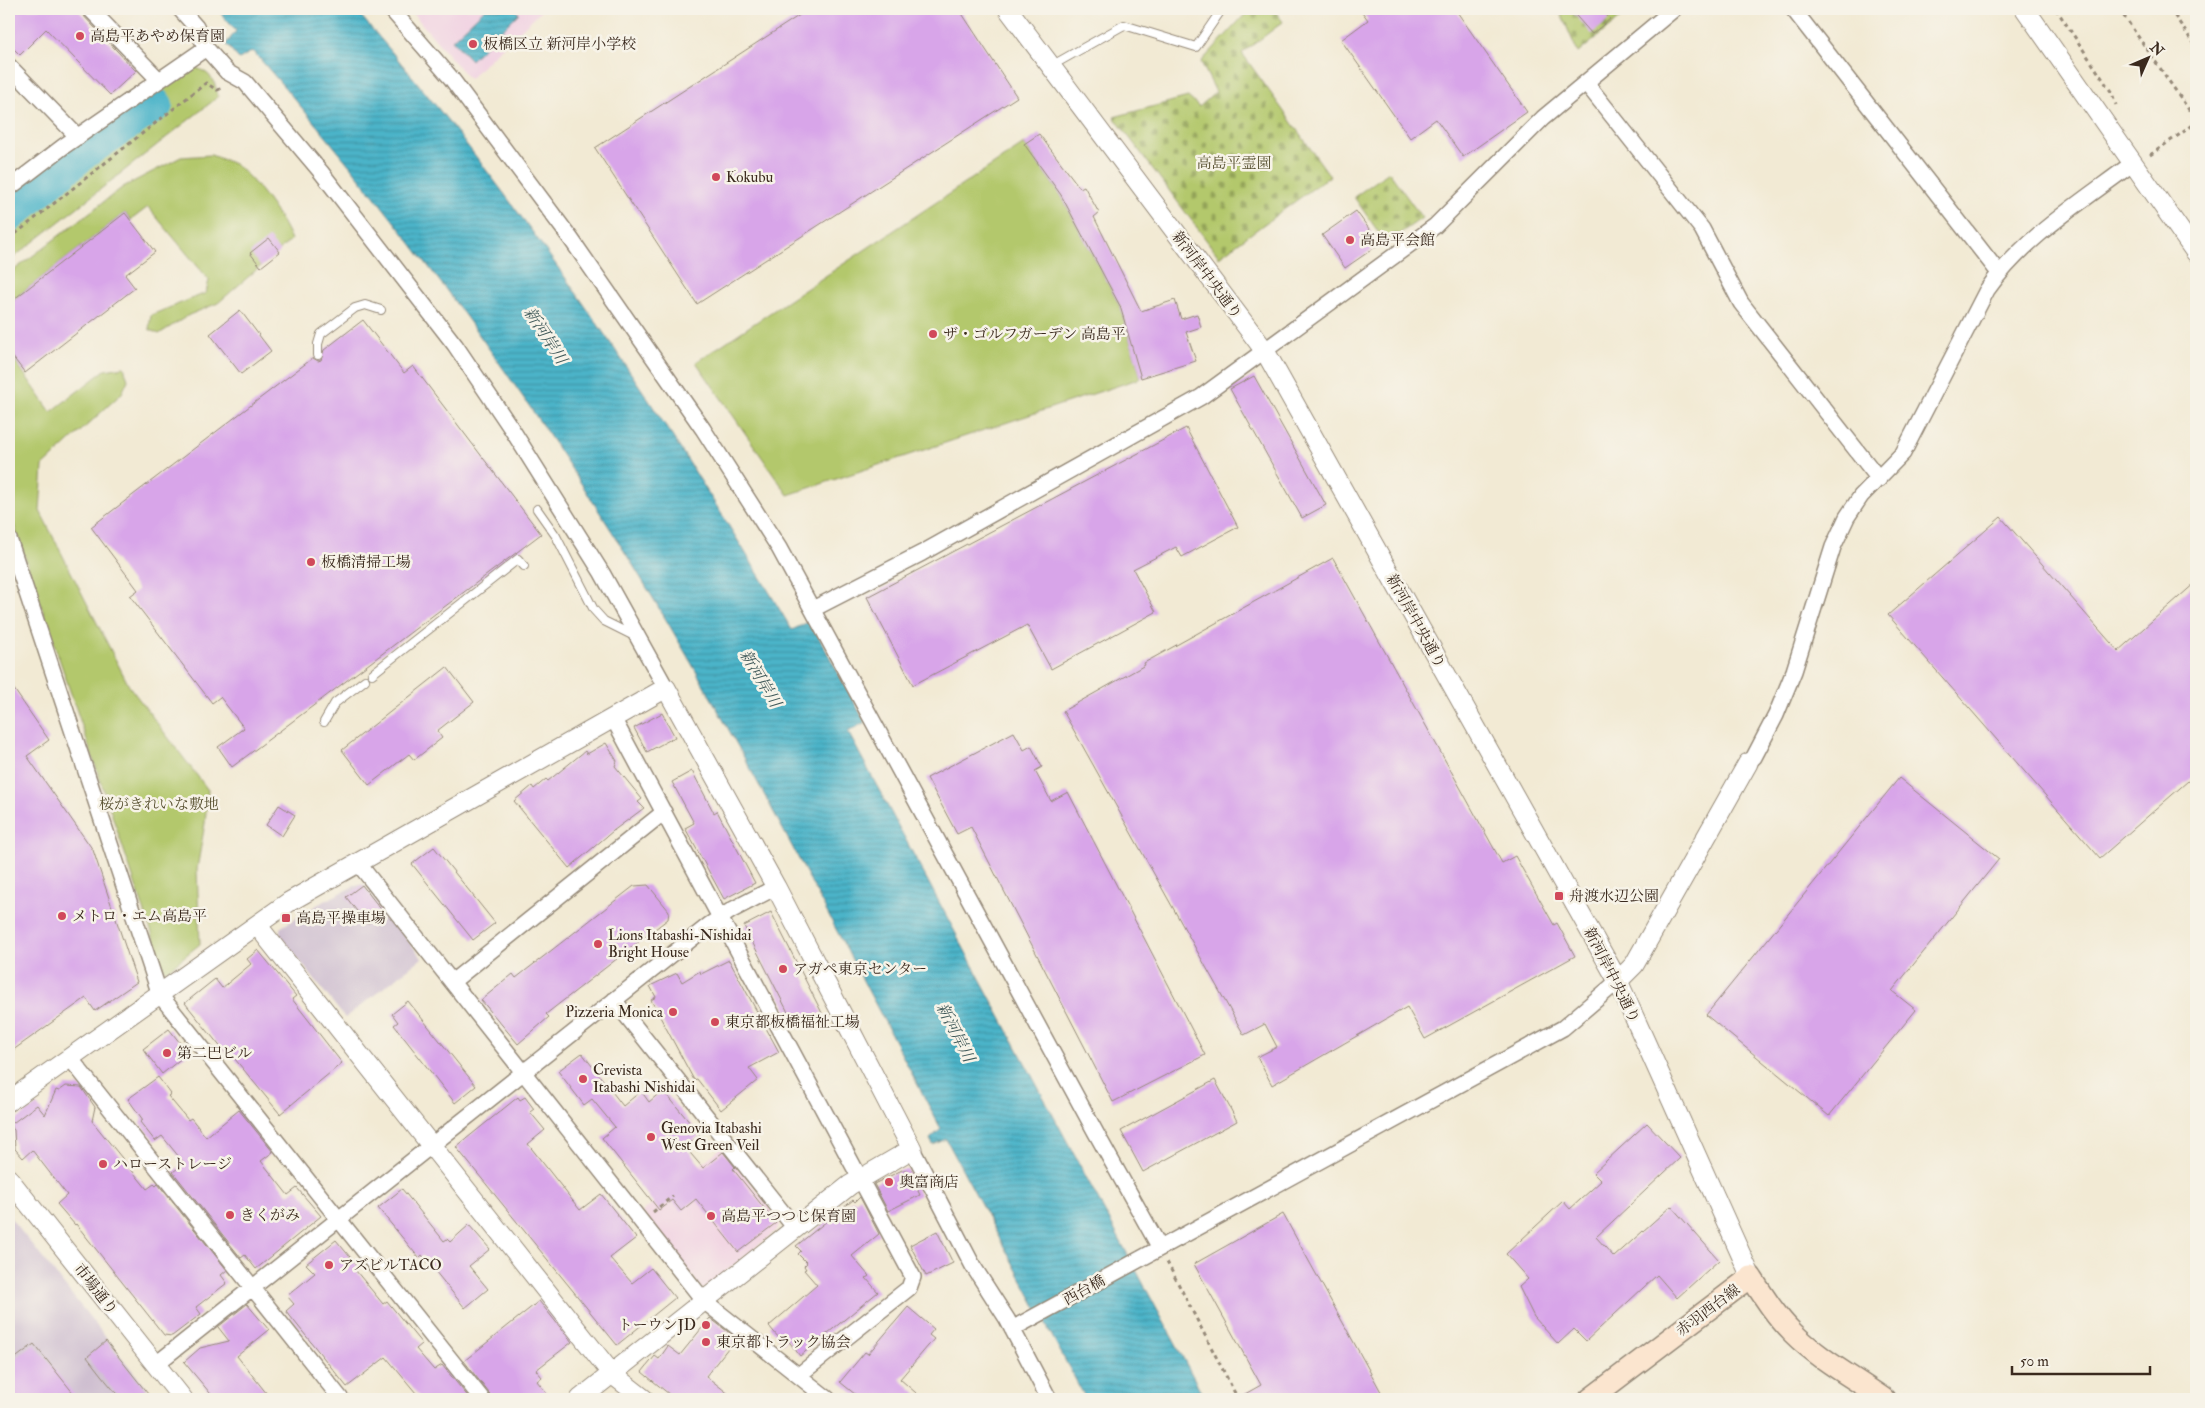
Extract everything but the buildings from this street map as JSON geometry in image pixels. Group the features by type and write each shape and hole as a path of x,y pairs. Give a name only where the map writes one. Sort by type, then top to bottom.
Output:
{"main road":[{"name":"赤羽西台線","path":"1590,1399 1751,1277 1775,1314 1794,1334 1816,1353 1884,1399"}],"street":[{"path":"90,9 159,80"},
{"path":"180,9 196,27 206,48 227,72 245,82 321,172 455,345 564,511 602,573 776,887 973,1266 1012,1329 1049,1399"},
{"path":"391,9 450,78 571,239 746,494 813,609 1158,1250"},
{"name":"新河岸中央通り","path":"1008,9 1265,352 1618,982 1751,1277"},
{"path":"813,609 922,553 1201,396 1265,352 1293,328 1435,226 1543,118 1674,9"},
{"path":"1793,9 1999,273"},
{"path":"2025,9 2140,160 2196,253"},
{"path":"9,188 78,137 206,48"},
{"path":"9,66 78,137"},
{"path":"1586,83 1702,229 1741,303 1879,479"},
{"path":"1618,982 1634,965 1748,763 1754,757 1780,706 1794,671 1833,547 1847,517 1861,496 1903,453 1988,290 1999,273 2033,240 2140,160"},
{"path":"9,539 160,995 482,1399"},
{"path":"9,1101 288,902 666,688"},
{"path":"614,718 913,1277 909,1288 799,1376"},
{"path":"452,982 664,812"},
{"path":"358,863 704,1301 828,1399"},
{"path":"155,1364 721,917 776,887"},
{"path":"257,925 612,1374 644,1399"},
{"name":"西台橋","path":"1012,1329 1563,1028 1618,982"},
{"path":"614,1000 795,1228"},
{"path":"70,1058 341,1399"},
{"path":"580,1399 861,1178 912,1149"},
{"name":"市場通り","path":"10,1184 183,1399"}],"lane":[{"path":"1051,66 1124,25 1196,47 1222,9"},
{"path":"318,355 318,344 321,334 355,308 365,305 380,310"},
{"path":"537,509 556,536 594,610 604,621 637,638"},
{"path":"372,674 518,559 524,566"},
{"path":"324,722 335,703 364,680"}],"path":[{"path":"2056,9 2112,93 2117,108"},
{"path":"2120,9 2196,122 2140,160"},
{"path":"2170,9 2196,47"},
{"path":"9,238 206,83 217,90 245,82"},
{"path":"652,1212 673,1196"},
{"path":"1158,1250 1238,1399"}],"shaded area":[{"name":"板橋区立 新河岸小学校","path":"409,9 543,9 469,79"},
{"path":"363,884 422,958 345,1018 280,936 280,928 317,905 356,885"},
{"name":"高島平つつじ保育園","path":"722,1147 780,1220 777,1230 703,1290 642,1212"},
{"path":"9,1216 155,1399 9,1399"}],"green space":[{"name":"高島平霊園","path":"1250,9 1274,9 1283,22 1242,53 1330,176 1219,257 1114,117 1188,97 1199,107 1216,92 1201,62"},
{"path":"1559,9 1631,9 1578,53"},
{"path":"194,67 211,78 218,97 9,261 9,197 28,180"},
{"name":"ザ・ゴルフガーデン 高島平","path":"1024,144 1061,195 1120,306 1141,378 788,495 696,362"},
{"path":"211,155 236,165 251,180 275,211 291,240 218,303 189,315 159,334 149,329 151,315 206,293 209,280 148,207 131,220 125,213 9,303 9,274 123,187 181,157"},
{"path":"1389,172 1422,218 1386,243 1354,197"},
{"name":"桜がきれいな敷地","path":"9,352 51,412 105,370 124,367 128,380 122,393 43,466 40,511 129,686 208,790 205,823 197,869 200,944 165,972 9,510"}],"water":[{"name":"新河岸川","path":"217,9 355,9 476,156 588,310 693,468 792,630 810,621 865,722 848,732 1205,1399 1086,1399 946,1139 933,1145 930,1139 941,1129 714,703 612,532 557,447 500,365 441,283 380,204 253,51 239,59 226,44 236,31"},
{"path":"485,9 514,9 519,13 471,60 452,40"}],"waterway":[{"path":"9,217 85,153 157,105"}],"place":[{"name":"高島平あやめ保育園","path":"80,36"},
{"name":"板橋区立 新河岸小学校","path":"473,44"},
{"name":"Kokubu","path":"716,177"},
{"name":"高島平会館","path":"1350,240"},
{"name":"ザ・ゴルフガーデン 高島平","path":"933,334"},
{"name":"板橋清掃工場","path":"311,562"},
{"name":"舟渡水辺公園","path":"1559,896"},
{"name":"メトロ・エム高島平","path":"62,916"},
{"name":"高島平操車場","path":"286,918"},
{"name":"Lions Itabashi-Nishidai Bright House","path":"598,944"},
{"name":"アガペ東京センター","path":"783,969"},
{"name":"Pizzeria Monica","path":"673,1012"},
{"name":"東京都板橋福祉工場","path":"715,1022"},
{"name":"第二巴ビル","path":"167,1053"},
{"name":"Crevista Itabashi Nishidai","path":"583,1079"},
{"name":"Genovia Itabashi West Green Veil","path":"651,1137"},
{"name":"ハローストレージ","path":"103,1164"},
{"name":"奥富商店","path":"889,1182"},
{"name":"きくがみ","path":"230,1215"},
{"name":"高島平つつじ保育園","path":"711,1216"},
{"name":"アズビルTACO","path":"329,1265"},
{"name":"トーウンJD","path":"706,1325"},
{"name":"東京都トラック協会","path":"706,1342"}]}
